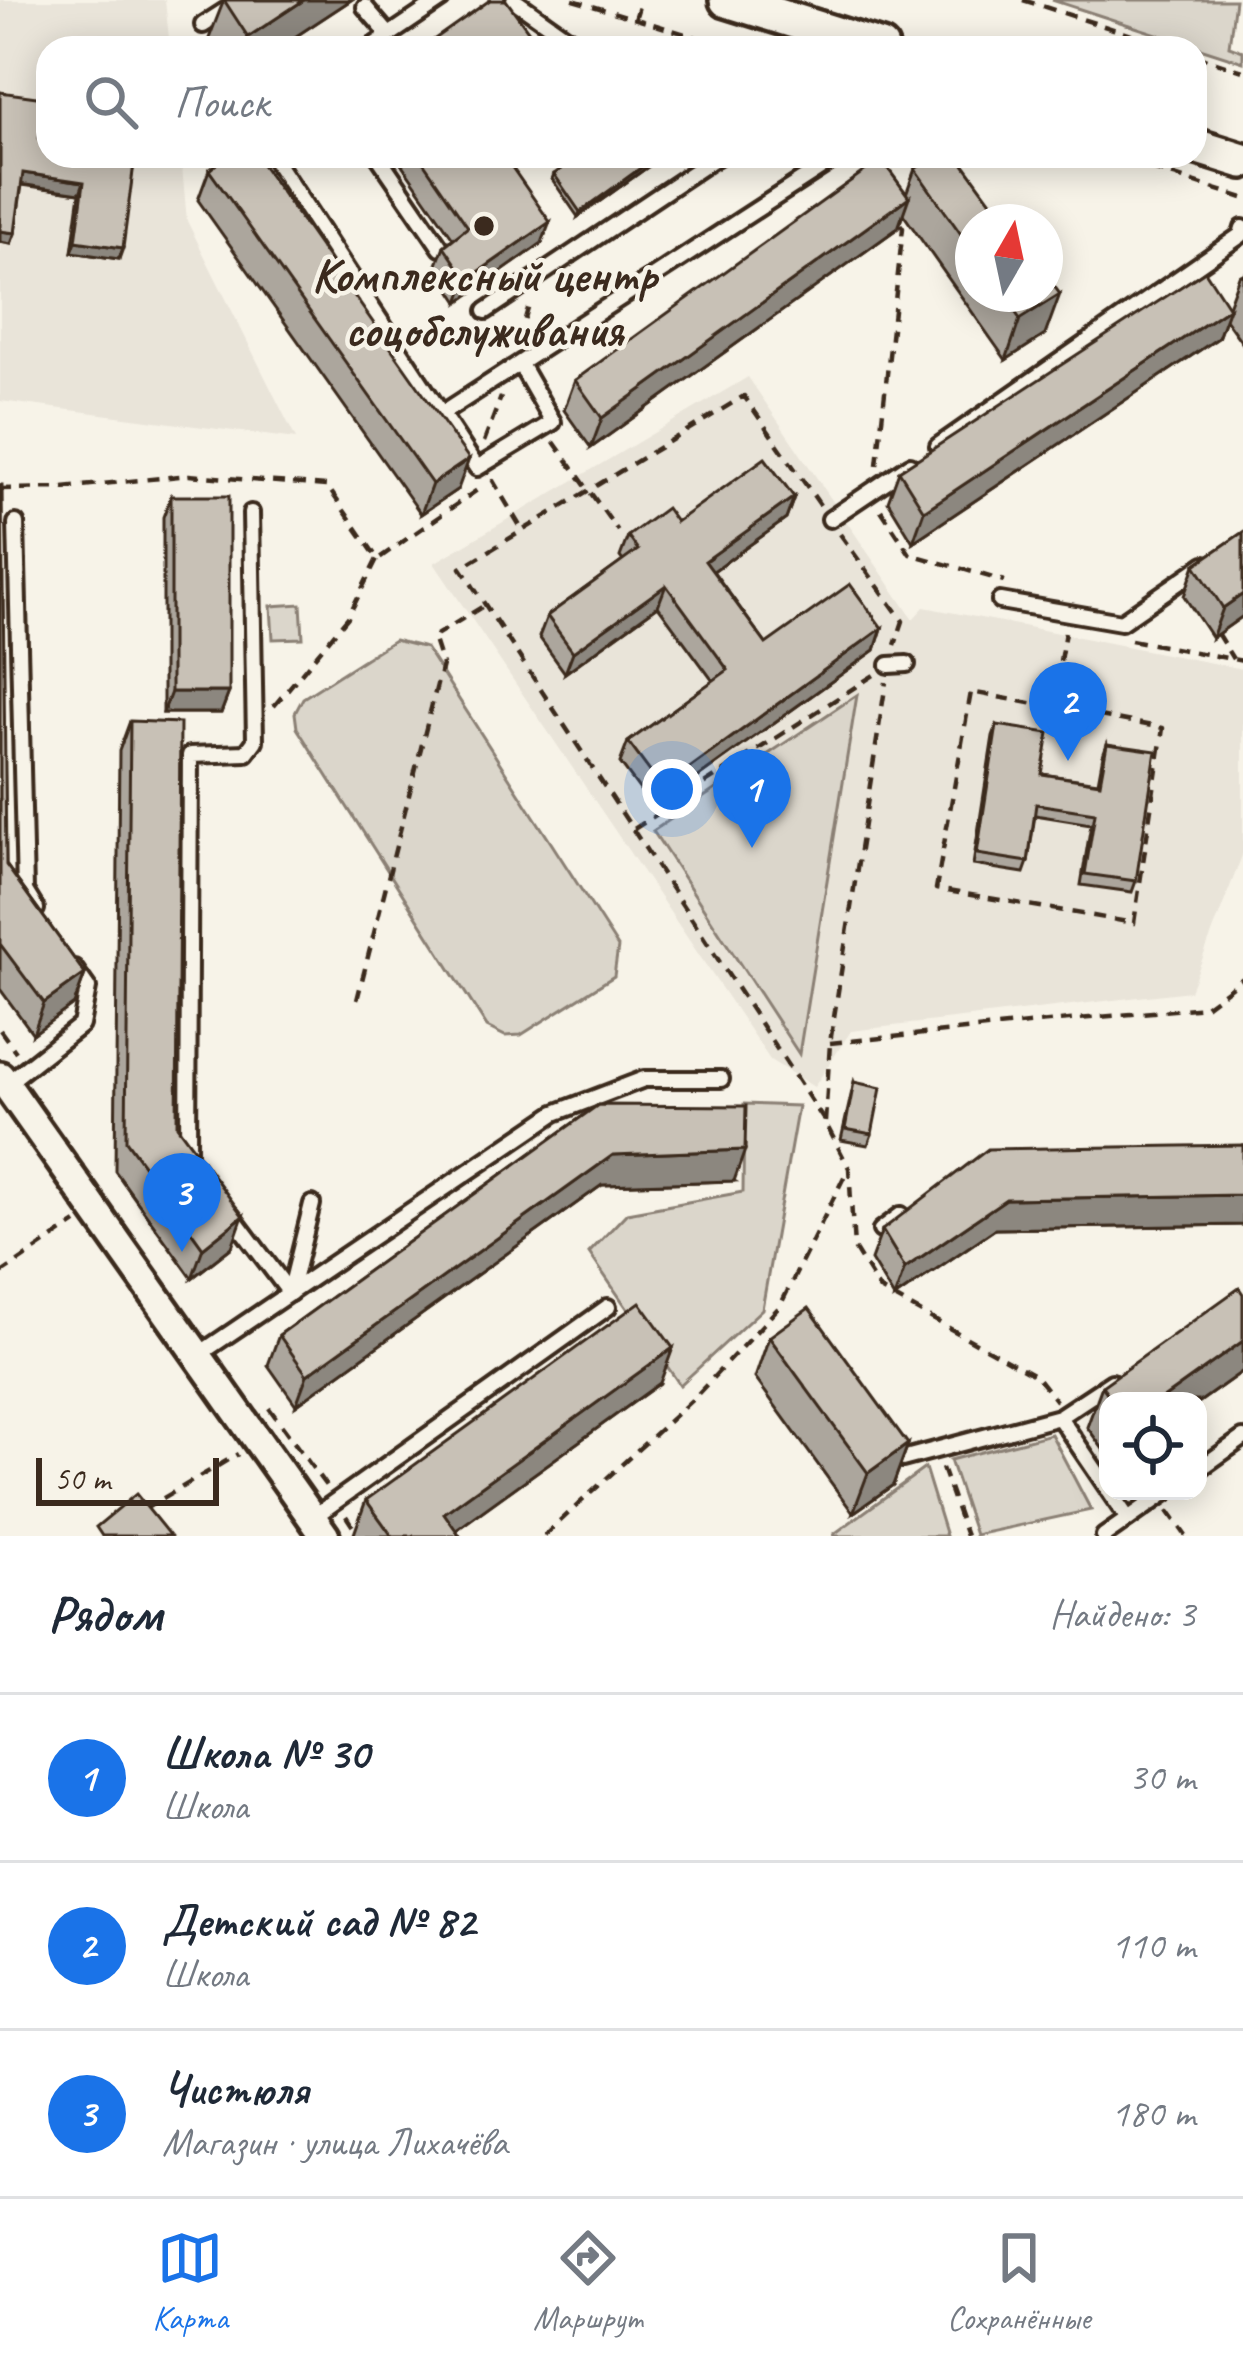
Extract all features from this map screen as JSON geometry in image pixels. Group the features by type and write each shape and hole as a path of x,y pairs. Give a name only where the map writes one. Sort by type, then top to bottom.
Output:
{"street":[{"path":"727,0 842,36"},
{"path":"1207,150 1243,161"},
{"path":"3,1080 318,1527"}],"lane":[{"path":"203,25 242,0"},
{"path":"365,7 389,35 441,0"},
{"path":"497,0 508,16"},
{"path":"514,0 564,36"},
{"path":"280,168 477,468 554,422 521,366"},
{"path":"385,168 441,248"},
{"path":"486,311 700,168"},
{"path":"443,413 821,168"},
{"path":"830,519 1242,234"},
{"path":"191,1162 185,1129 190,755 246,753 252,748 251,513"},
{"path":"16,524 25,891 50,930"},
{"path":"1000,601 1120,622 1213,558"},
{"path":"889,664 907,664"},
{"path":"3,1080 80,1025 88,988 62,950"},
{"path":"197,1355 555,1114 644,1079 721,1079"},
{"path":"218,1197 290,1293"},
{"path":"290,1293 312,1204"},
{"path":"881,1230 914,1207"},
{"path":"318,1527 608,1307"},
{"path":"876,1444 890,1457 902,1460 1063,1415 1121,1376"},
{"path":"1063,1415 1099,1475"},
{"path":"1207,1464 1243,1438"},
{"path":"1115,1500 1128,1519"},
{"path":"1104,1536 1155,1500"}],"path":[{"path":"573,0 692,36"},
{"path":"635,19 641,0"},
{"path":"1023,0 1135,36"},
{"path":"1207,60 1243,71"},
{"path":"1149,168 1243,198"},
{"path":"890,210 903,228 872,490 910,554 1009,583"},
{"path":"825,1122 830,1043 889,664 903,621 745,396 460,568 825,1122 849,1168 854,1248 880,1291 1036,1376 1063,1415"},
{"path":"543,428 618,531"},
{"path":"483,465 523,531"},
{"path":"254,728 348,617 378,559"},
{"path":"357,1000 442,665 433,637 484,605"},
{"path":"1208,620 1233,659"},
{"path":"1052,707 1065,627 1061,633"},
{"path":"1128,639 1243,661"},
{"path":"634,829 889,664"},
{"path":"970,692 1052,707 1163,728 1134,923 936,890 970,692"},
{"path":"830,1043 1204,1007 1243,978"},
{"path":"544,1536 694,1398 780,1306 849,1168"},
{"path":"0,1274 96,1210"},
{"path":"143,1510 258,1442"},
{"path":"941,1468 965,1536"},
{"path":"1172,1516 1186,1536"}],"shaded area":[{"path":"0,0 165,0 169,36 36,36 36,168 182,168 187,221 296,439 0,401"},
{"path":"1052,0 1235,0 1229,46 1243,51 1243,62 1207,50 1207,36 1163,36"},
{"path":"748,377 913,619 924,607 1243,669 1243,853 1190,991 851,1031 814,1087 770,1060 434,563"},
{"path":"301,604 303,638 273,639 271,606"},
{"path":"394,640 426,648 618,947 614,976 521,1035 505,1036 487,1027 297,728 295,713 303,698"},
{"path":"857,695 799,1054 653,831"},
{"path":"744,1104 798,1106 762,1309 680,1385 589,1253 627,1213 743,1192"},
{"path":"1051,1434 1091,1510 975,1535 950,1460"},
{"path":"925,1468 946,1536 834,1536 834,1534"}],"building":[{"path":"224,0 304,0 250,36"},
{"path":"490,0 506,0 530,33 539,36 439,36"},
{"path":"0,92 36,97 36,168 133,168 123,248 76,241 84,182 23,173 15,233 0,231"},
{"path":"264,168 469,459 432,484 209,170"},
{"path":"427,168 512,168 550,222 467,280 444,246 468,227"},
{"path":"562,168 640,168 580,212 554,174"},
{"path":"869,168 888,168 909,197 602,418 575,380"},
{"path":"967,168 993,204 955,204 955,226 915,169"},
{"path":"1205,271 1229,308 924,511 899,471"},
{"path":"765,458 794,497 705,561 766,644 850,584 882,628 662,788 628,742 728,670 666,585 573,652 547,616 638,550 628,536 666,508 676,522"},
{"path":"0,485 6,865 85,974 44,1003 0,944"},
{"path":"171,496 229,496 229,692 171,692"},
{"path":"1243,532 1243,594 1223,608 1195,565"},
{"path":"130,721 180,723 177,1126 243,1216 203,1248 126,1141"},
{"path":"997,725 1049,733 1042,774 1100,783 1107,744 1156,751 1136,881 1085,874 1095,813 1036,804 1028,862 977,854"},
{"path":"854,1082 881,1088 872,1134 845,1129"},
{"path":"598,1105 746,1106 745,1150 613,1155 307,1375 279,1335"},
{"path":"1243,1145 1243,1195 1006,1199 905,1268 882,1230 988,1149"},
{"path":"1239,1288 1243,1341 1172,1392 1106,1392 1102,1386"},
{"path":"640,1302 673,1348 444,1513 460,1536 392,1536 366,1500"},
{"path":"809,1308 908,1444 868,1473 769,1337"},
{"path":"136,1494 170,1536 102,1536 96,1527"}],"place":[{"name":"Комплексный центр соцобслуживания","path":"484,226"},
{"name":"Детский сад № 82","path":"1068,761"},
{"name":"Школа № 30","path":"752,848"},
{"name":"Чистюля","path":"182,1252"}]}
